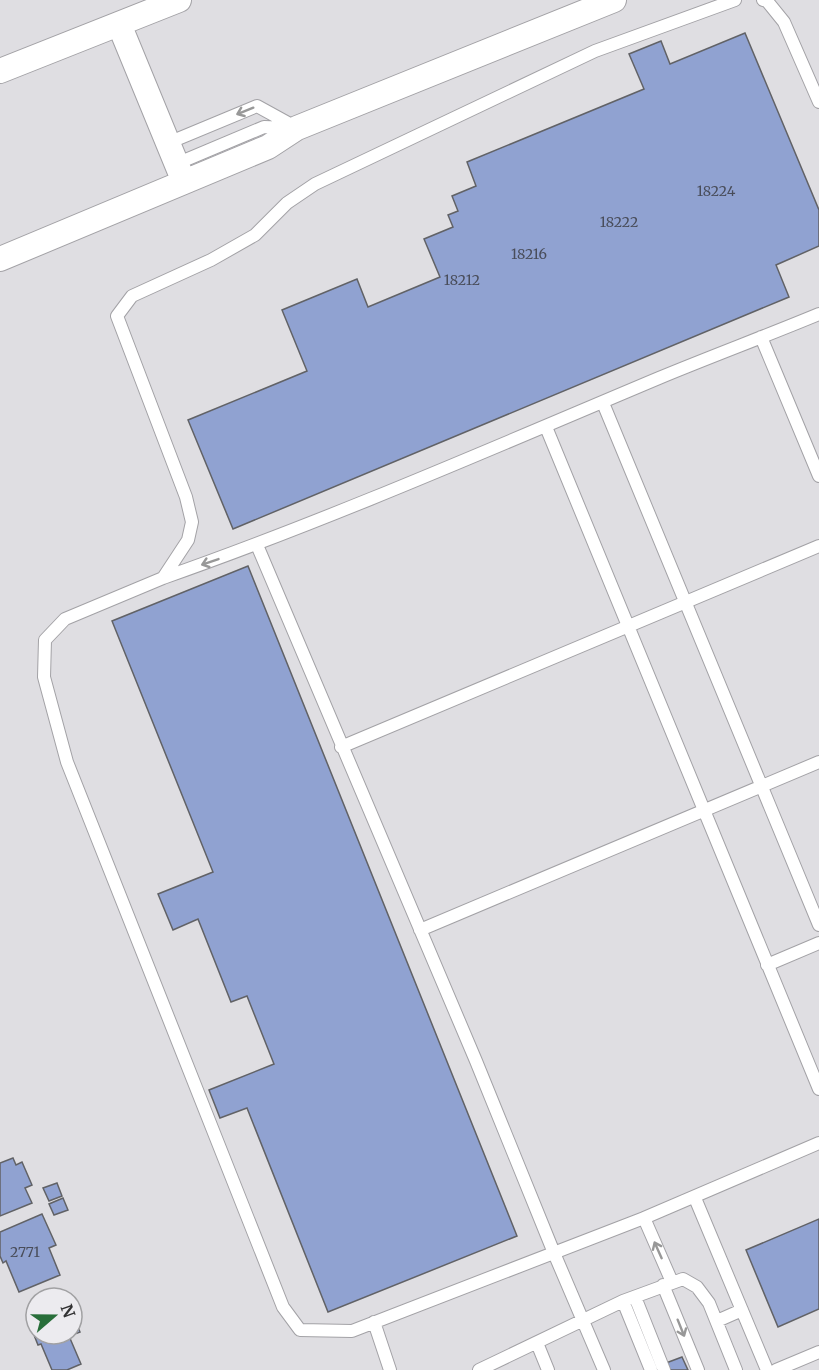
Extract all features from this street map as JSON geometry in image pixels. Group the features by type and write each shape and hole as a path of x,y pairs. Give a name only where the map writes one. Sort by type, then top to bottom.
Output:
{"street":[{"path":"0,71 179,0"},
{"path":"0,257 176,163 267,147 297,128 614,0"},
{"path":"119,24 176,163"}],"lane":[{"path":"163,578 188,540 192,522 186,496 117,316 132,296 212,260 255,235 287,203 315,183 595,51 735,0"},
{"path":"763,0 767,1 784,22 819,102"},
{"path":"176,163 257,106 297,128"},
{"path":"819,314 257,545 163,578 65,619 45,640 44,677 68,762 283,1307 300,1330 352,1331 695,1198 819,1143"},
{"path":"761,337 819,476"},
{"path":"603,403 819,925"},
{"path":"546,427 819,1089"},
{"path":"257,545 476,1061 604,1370"},
{"path":"341,747 819,546"},
{"path":"420,930 819,762"},
{"path":"766,965 819,943"},
{"path":"695,1198 767,1370"},
{"path":"644,1218 698,1370"},
{"path":"479,1370 629,1299 683,1279 697,1287 709,1303 736,1370"},
{"path":"629,1299 651,1370"},
{"path":"629,1299 664,1370"},
{"path":"717,1321 742,1310"},
{"path":"374,1322 390,1370"},
{"path":"537,1343 548,1370"},
{"path":"776,1370 819,1352"}],"building":[{"path":"745,33 819,210 819,246 776,265 789,297 233,529 188,420 307,371 282,310 357,279 368,307 440,277 424,239 453,227 448,215 458,211 452,196 476,186 467,162 644,89 629,54 661,41 670,64"},
{"path":"248,566 517,1236 328,1312 247,1108 220,1118 209,1090 274,1064 247,996 231,1002 198,919 173,930 158,894 213,872 112,621"},
{"path":"13,1158 16,1165 22,1162 32,1185 25,1188 32,1203 0,1216 0,1163"},
{"path":"57,1183 62,1196 49,1201 43,1188"},
{"path":"63,1198 68,1210 54,1215 49,1204"},
{"path":"42,1214 56,1245 49,1248 60,1275 33,1286 24,1286 24,1290 19,1292 6,1261 3,1263 0,1256 0,1232"},
{"path":"819,1219 819,1309 778,1327 746,1250"},
{"path":"42,1346 73,1346 81,1364 67,1370 52,1370"},
{"path":"682,1357 688,1370 668,1370 666,1363"}]}
